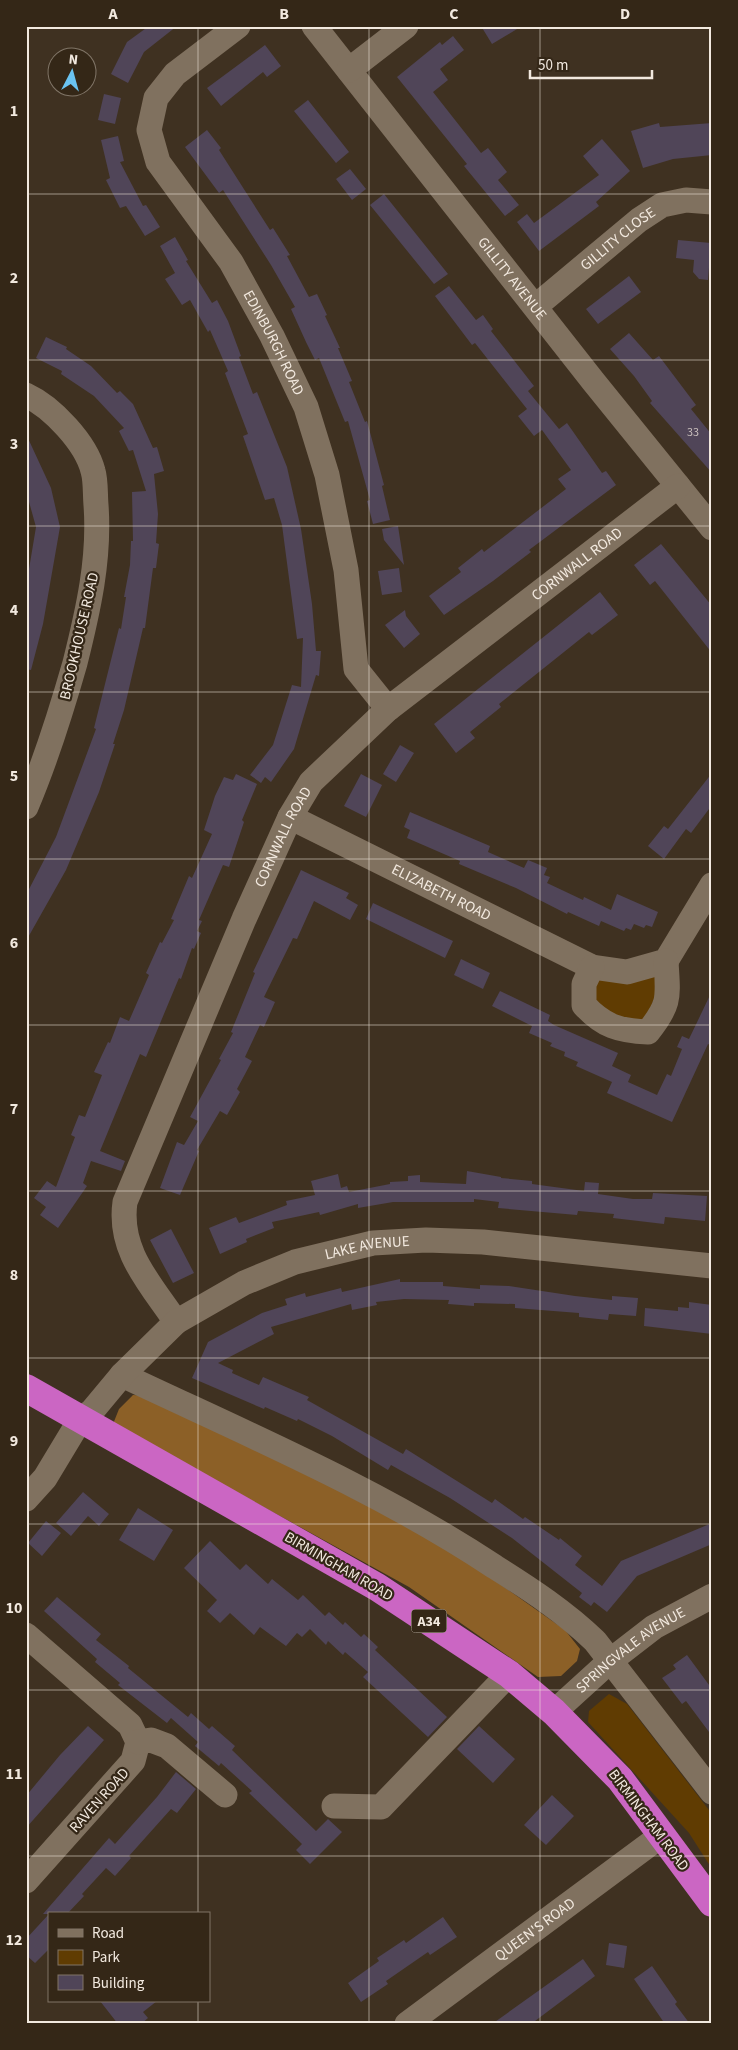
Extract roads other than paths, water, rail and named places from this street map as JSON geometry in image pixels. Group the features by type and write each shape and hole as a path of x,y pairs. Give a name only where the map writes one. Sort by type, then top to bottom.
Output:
{"highway":[{"name":"BIRMINGHAM ROAD","path":"26,1388 376,1587 509,1674 554,1712 620,1779 712,1903"}],"street":[{"name":"EDINBURGH ROAD","path":"238,26 175,74 156,98 149,130 158,162 231,262 272,336 306,407 327,475 346,570 356,669 388,710"},
{"name":"GILLITY AVENUE","path":"314,26 712,528"},
{"path":"350,70 406,26"},
{"name":"GILLITY CLOSE","path":"536,306 639,220 662,205 686,200 712,202"},
{"name":"BROOKHOUSE ROAD","path":"26,395 72,432 82,449 93,470 98,528 88,613 58,726 26,807"},
{"name":"CORNWALL ROAD","path":"176,1322 132,1255 124,1229 125,1202 244,920 290,817 311,782 388,710 678,486"},
{"name":"ELIZABETH ROAD","path":"290,817 592,967 627,972 666,961"},
{"path":"592,967 584,984 584,1005 597,1020 628,1032 648,1032 661,1016 669,991 666,961 712,885"},
{"name":"LAKE AVENUE","path":"26,1498 45,1478 80,1420 92,1411 122,1376 176,1322 269,1271 321,1254 373,1243 426,1240 483,1242 712,1266"},
{"path":"122,1376 385,1500 451,1538 536,1594 582,1629 610,1661 712,1792"},
{"name":"SPRINGVALE AVENUE","path":"554,1712 610,1661 654,1627 712,1596"},
{"path":"26,1635 130,1724 138,1742 151,1740 167,1746 225,1795"},
{"path":"334,1806 381,1807 509,1674"},
{"name":"RAVEN ROAD","path":"26,1881 133,1762 138,1742"},
{"name":"QUEEN'S ROAD","path":"407,2024 662,1835"}]}
